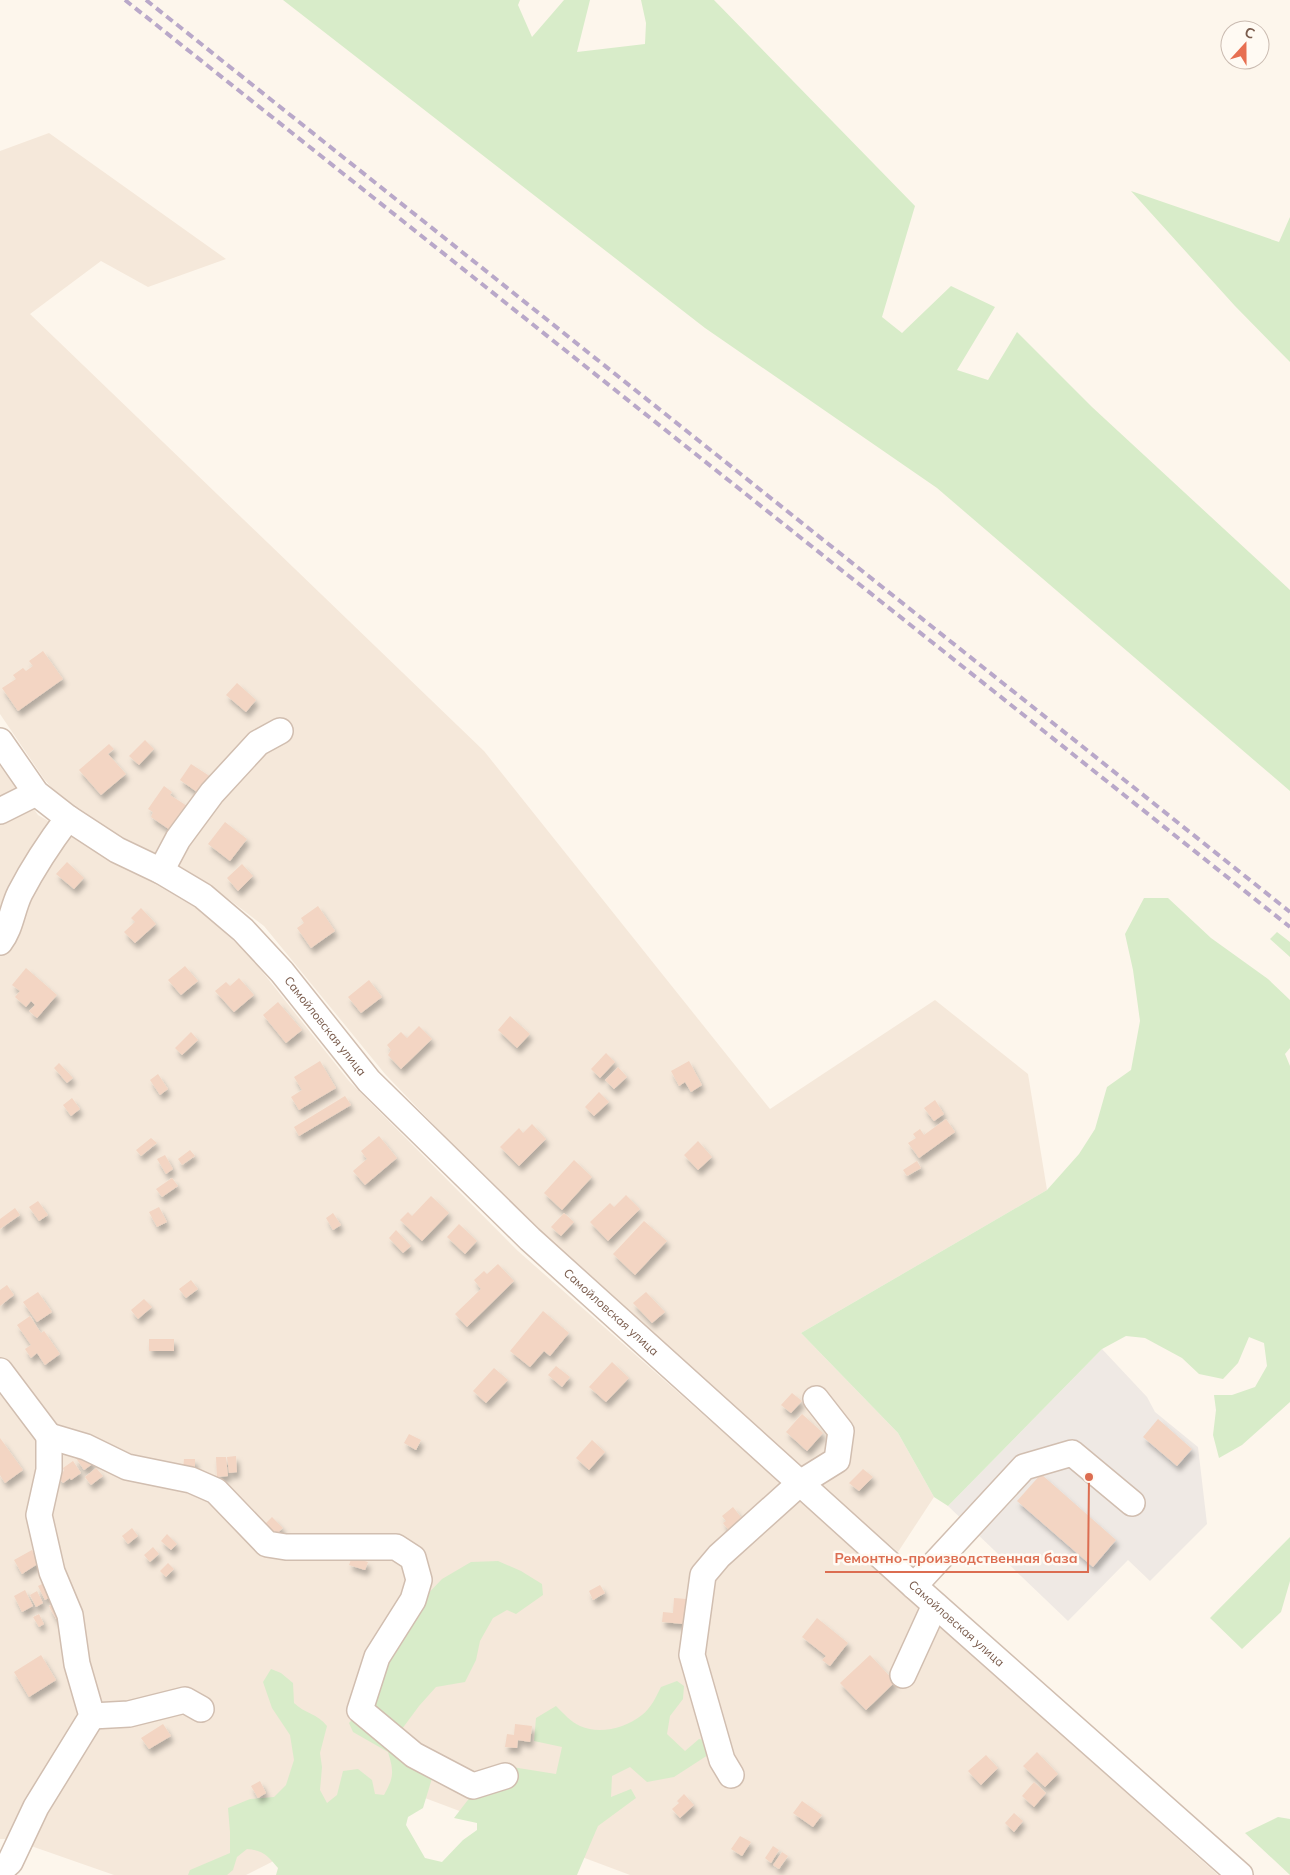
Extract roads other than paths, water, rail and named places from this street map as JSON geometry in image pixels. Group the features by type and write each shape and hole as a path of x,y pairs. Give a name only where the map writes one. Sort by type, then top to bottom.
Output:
{"street":[{"path":"161,871 178,839 212,793 258,743 280,731"},
{"name":"Самойловская улица","path":"0,741 36,793 68,818 117,850 161,871 203,896 243,930 282,972 369,1080 530,1239 935,1605 1239,1875"},
{"path":"0,811 36,793"},
{"path":"0,942 5,936 24,886 43,851 68,818"},
{"path":"0,1371 49,1436 86,1447 127,1467 191,1480 216,1491 267,1544 286,1547 396,1547 413,1558 419,1580 413,1600 377,1657 360,1710 414,1755 473,1786 505,1776"},
{"path":"731,1775 722,1760 692,1655 704,1575 719,1556 800,1483 837,1460 841,1431 816,1399"},
{"path":"0,1871 10,1862 36,1807 92,1716 77,1664 70,1615 52,1572 39,1515 49,1470 49,1436"},
{"path":"914,1586 1024,1467 1072,1453 1132,1503"},
{"path":"903,1675 935,1605"},
{"path":"92,1716 129,1714 185,1700 200,1709"}],"railway":[{"path":"125,0 1290,927"},
{"path":"146,0 1290,912"}],"place":[{"name":"Ремонтно-производственная база","path":"1089,1477"}]}
